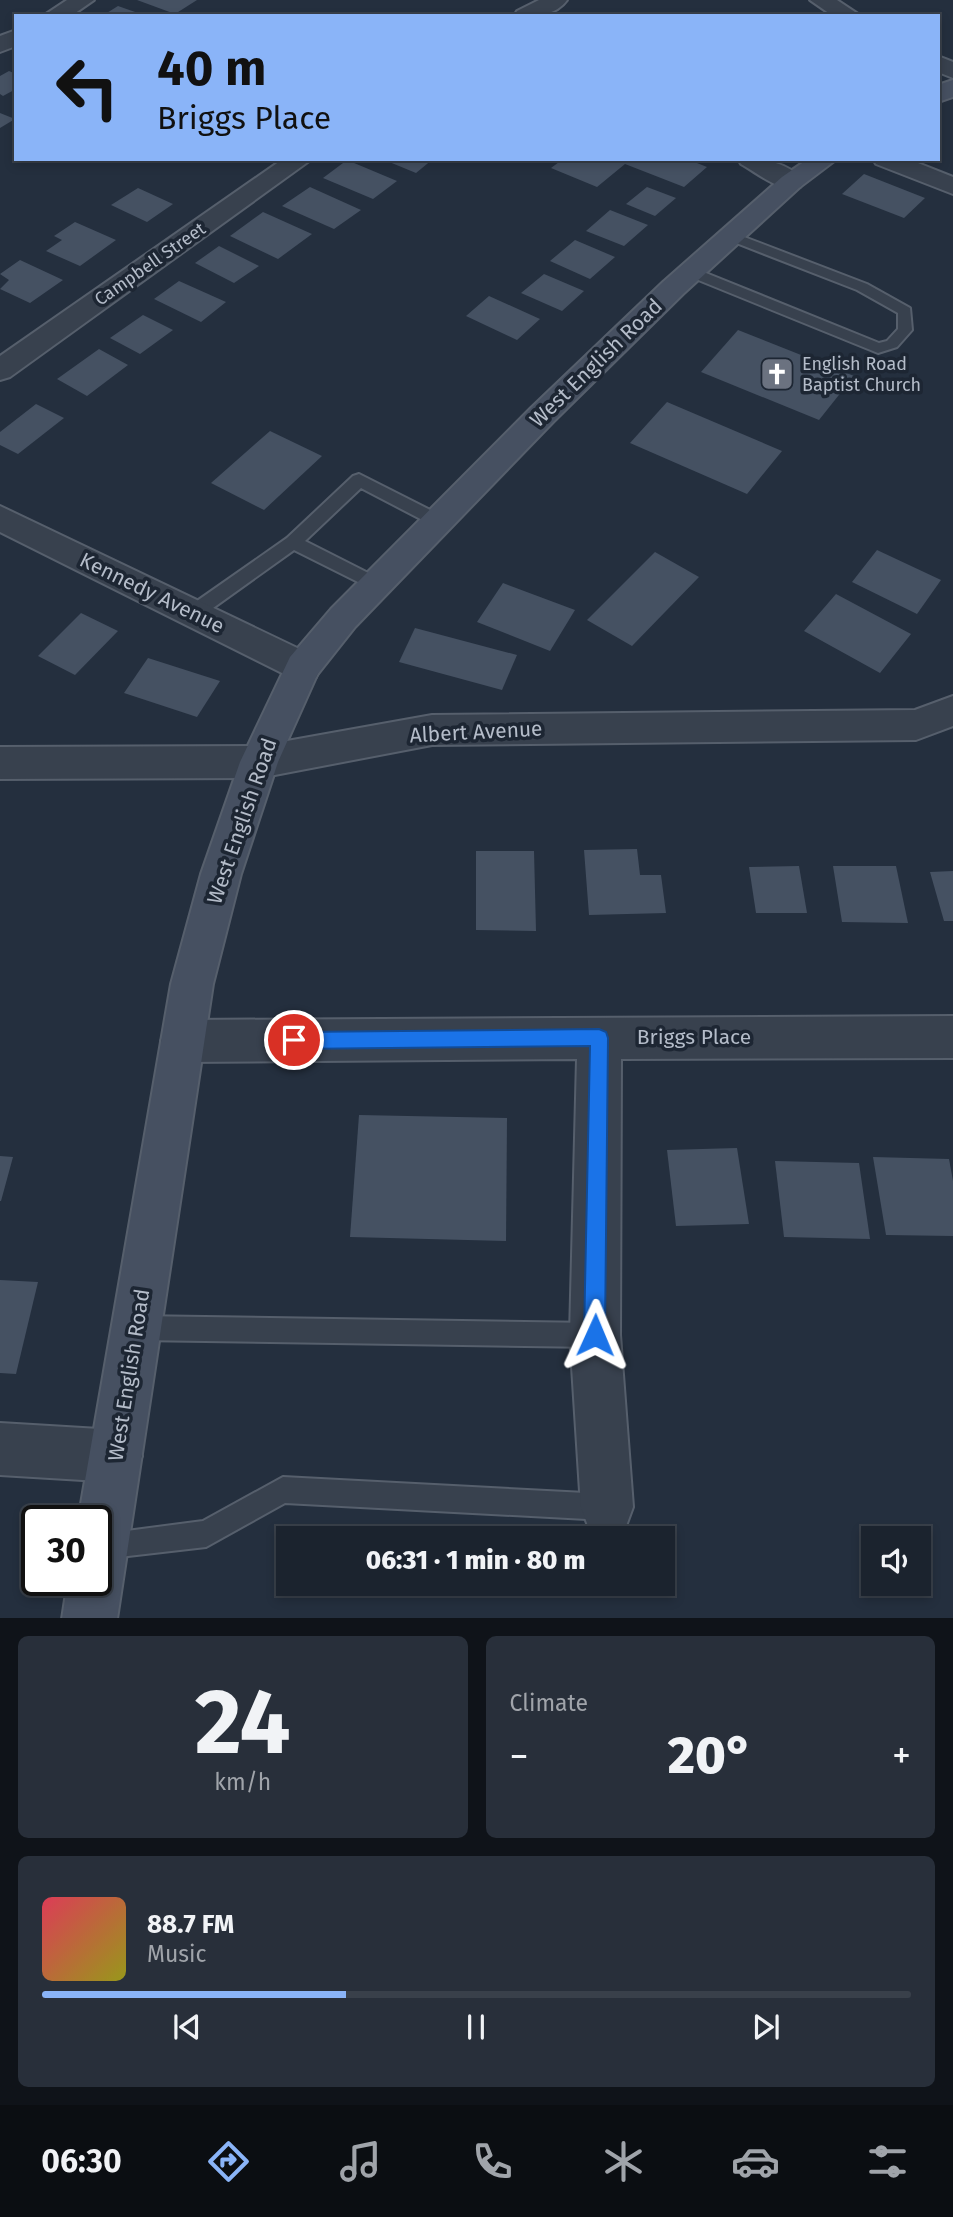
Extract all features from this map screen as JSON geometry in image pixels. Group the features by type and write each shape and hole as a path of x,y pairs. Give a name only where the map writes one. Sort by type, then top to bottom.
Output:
{"main road":[{"name":"West English Road","path":"108,1505 192,984 221,874 259,762 303,667 343,618 542,415 691,272 790,182 822,161"},
{"name":"West English Road","path":"89,1618 93,1596"}],"street":[{"path":"58,14 83,0"},
{"path":"529,14 556,0"},
{"path":"821,0 846,14"},
{"name":"Campbell Street","path":"0,370 297,161"},
{"path":"753,161 790,182"},
{"path":"890,161 953,186"},
{"name":"Kennedy Avenue","path":"0,518 303,667"},
{"name":"Albert Avenue","path":"0,763 259,762 432,730 916,725 953,711"},
{"name":"Briggs Place","path":"183,1041 953,1037"},
{"path":"599,1038 595,1335 607,1507"},
{"path":"0,1449 116,1456"}],"lane":[{"path":"691,272 878,348 892,344 905,330 905,311 862,287 731,236"},
{"path":"193,613 293,542 359,480 438,521"},
{"path":"293,542 376,584"},
{"path":"137,1328 595,1335"},
{"path":"112,1563 205,1534 283,1490 607,1507"}],"building":[{"path":"137,0 197,0 175,14"},
{"path":"118,6 138,13 137,14 105,14"},
{"path":"9,71 14,73 14,90 3,96 0,94 0,76"},
{"path":"0,113 14,119 14,120 0,128"},
{"path":"349,161 397,181 373,199 323,178"},
{"path":"387,161 431,161 416,173"},
{"path":"560,161 692,161 707,167 684,187 625,164 597,187 551,168"},
{"path":"864,174 925,198 904,218 842,194"},
{"path":"310,187 361,210 334,229 282,206"},
{"path":"647,187 676,198 655,216 626,204"},
{"path":"138,188 173,204 147,222 111,205"},
{"path":"610,210 648,225 624,246 586,231"},
{"path":"263,212 312,234 278,259 230,236"},
{"path":"75,222 116,240 80,266 46,251 62,240 54,236"},
{"path":"575,240 615,257 590,279 550,261"},
{"path":"219,246 259,266 234,283 195,263"},
{"path":"20,260 63,280 30,303 0,289 9,280 0,274"},
{"path":"544,274 584,291 562,311 521,293"},
{"path":"179,281 226,302 201,322 154,299"},
{"path":"489,296 540,319 517,340 466,316"},
{"path":"143,315 173,330 140,354 110,338"},
{"name":"English Road Baptist Church","path":"738,330 854,376 819,420 701,372"},
{"path":"99,349 128,365 87,396 57,379"},
{"path":"667,402 782,451 747,494 630,443"},
{"path":"36,404 64,418 18,454 0,445 0,432"},
{"path":"270,431 322,456 264,510 211,483"},
{"path":"877,550 941,580 917,614 852,582"},
{"path":"655,552 699,577 632,646 587,620"},
{"path":"503,583 575,610 550,651 477,622"},
{"path":"836,594 911,634 880,673 804,631"},
{"path":"81,613 118,631 75,675 38,656"},
{"path":"415,628 517,655 502,690 399,662"},
{"path":"148,658 220,681 197,717 124,693"},
{"path":"637,849 640,875 661,875 666,913 589,915 584,850"},
{"path":"476,851 534,851 536,931 476,930"},
{"path":"799,866 807,913 756,913 749,867"},
{"path":"833,866 896,866 908,923 842,922"},
{"path":"953,871 953,921 944,921 930,872"},
{"path":"359,1115 507,1118 506,1241 350,1237"},
{"path":"737,1148 749,1224 676,1226 667,1150"},
{"path":"0,1156 13,1157 1,1201 0,1201"},
{"path":"873,1157 949,1159 953,1181 953,1236 886,1235"},
{"path":"775,1161 859,1163 870,1239 784,1237"},
{"path":"0,1280 38,1282 16,1374 0,1373"}],"place":[{"name":"English Road Baptist Church","path":"777,374"}],"route":[{"path":"294,1040 599,1038 595,1335"}]}
